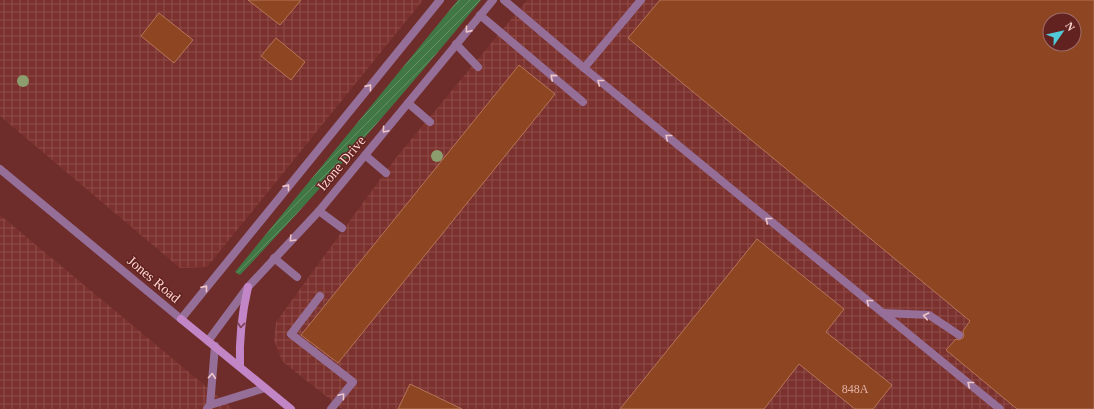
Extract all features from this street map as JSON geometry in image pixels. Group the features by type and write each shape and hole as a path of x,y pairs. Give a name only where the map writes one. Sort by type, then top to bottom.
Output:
{"main road":[{"path":"240,366 240,334 243,309 248,287"},
{"name":"Jones Road","path":"180,318 291,409"}],"street":[{"name":"Izone Drive","path":"180,318 440,0"},
{"name":"Izone Drive","path":"211,343 248,287 318,211 493,0"},
{"path":"504,0 584,68 1000,409"},
{"path":"584,68 641,0"},
{"path":"480,15 583,102"},
{"path":"456,44 478,68"},
{"path":"408,103 430,122"},
{"path":"365,155 386,173"},
{"name":"Jones Road","path":"0,169 180,318"},
{"path":"318,211 342,228"},
{"path":"274,258 297,277"},
{"path":"320,296 291,334 353,382 331,409"},
{"path":"883,313 929,315 959,335"},
{"path":"211,343 208,407 266,388"}],"shaded area":[{"path":"0,0 423,0 207,267 180,268 0,116"},
{"path":"527,0 1094,0 1094,409 342,409 282,361 274,340 276,322 395,159"},
{"path":"0,215 233,409 0,409"}],"green space":[{"path":"458,0 481,0 333,174 240,275 235,272"}],"building":[{"path":"248,0 301,0 280,25"},
{"path":"660,0 1094,0 1094,409 1017,409 946,350 956,339 959,340 963,338 963,331 970,321 628,38"},
{"path":"159,13 193,40 174,63 141,36"},
{"path":"276,38 305,62 291,80 261,56"},
{"path":"519,65 555,94 338,363 301,335"},
{"path":"757,239 844,309 826,332 892,385 873,409 855,409 799,364 764,409 620,409"},
{"path":"410,384 462,409 398,409"}]}
